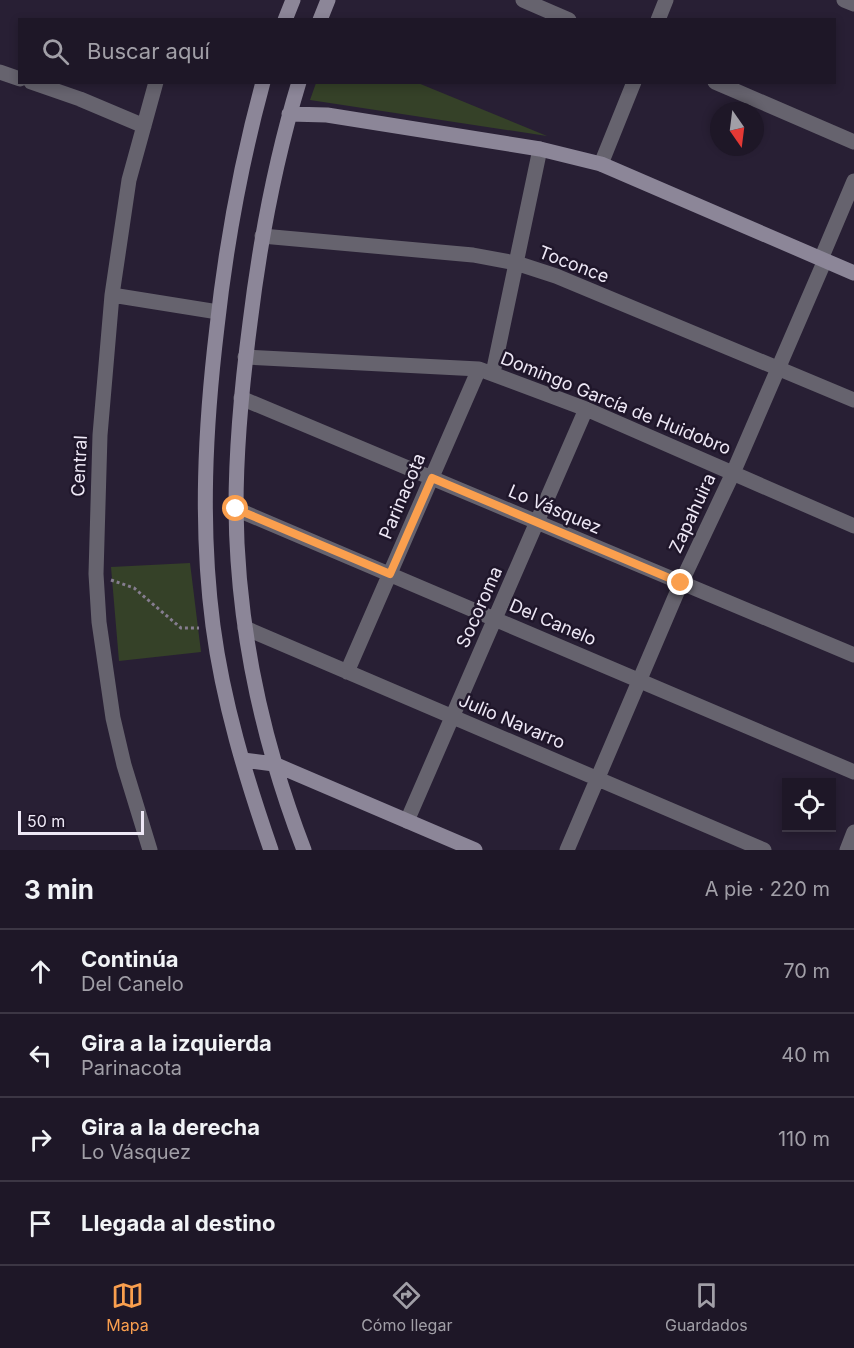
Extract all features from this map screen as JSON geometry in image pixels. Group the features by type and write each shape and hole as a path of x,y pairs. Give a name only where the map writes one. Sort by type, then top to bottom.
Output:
{"main road":[{"path":"286,18 293,0"},
{"path":"321,18 328,0"},
{"path":"263,84 238,184 218,312 205,481 208,585 213,628 225,693 270,850"},
{"path":"298,84 289,114 262,236 241,398 236,509 245,628 256,687 274,764 304,850"},
{"path":"289,114 327,115 540,149 602,164 854,273"},
{"path":"243,760 274,764 475,850"}],"street":[{"path":"524,0 564,18"},
{"path":"659,18 666,0"},
{"path":"844,0 854,4"},
{"path":"0,72 18,78"},
{"path":"37,84 80,99 144,126"},
{"name":"Central","path":"150,850 124,765 113,718 99,622 96,574 100,435 112,295 129,180 155,84"},
{"path":"602,164 633,84"},
{"path":"720,84 854,142"},
{"name":"Parinacota","path":"347,672 432,478 486,371 516,263 540,149"},
{"name":"Zapahuira","path":"567,850 681,583 778,368 854,181"},
{"name":"Toconce","path":"262,236 473,255 516,263 556,276 854,400"},
{"path":"112,295 218,312"},
{"name":"Domingo García de Huidobro","path":"245,357 486,371 586,409 854,526"},
{"name":"Lo Vásquez","path":"241,398 854,656"},
{"name":"Socoroma","path":"407,821 586,409"},
{"name":"Del Canelo","path":"236,509 854,772"},
{"name":"Julio Navarro","path":"245,628 764,850"},
{"path":"847,850 854,832"}],"path":[{"path":"96,574 134,588 181,628 213,628"}],"green space":[{"path":"316,84 420,84 547,136 310,100"},
{"path":"190,563 201,652 119,661 111,567"}],"route":[{"path":"236,509 390,574 432,478 681,583"}]}
